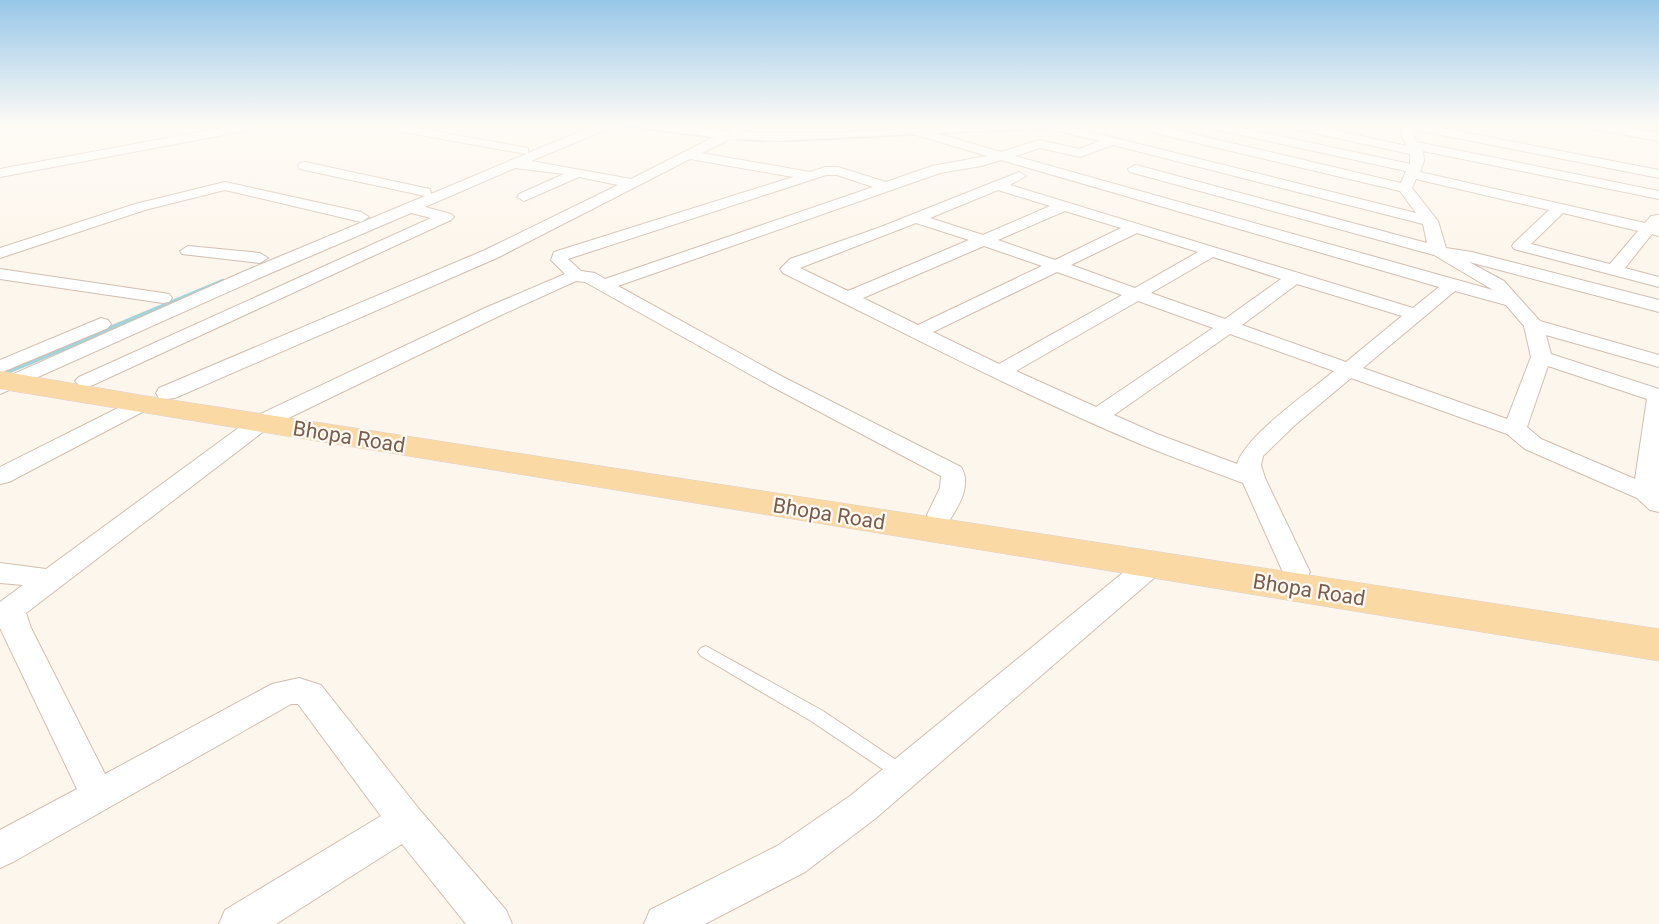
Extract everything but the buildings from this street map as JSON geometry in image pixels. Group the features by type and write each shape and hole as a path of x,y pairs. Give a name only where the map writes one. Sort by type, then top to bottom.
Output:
{"main road":[{"name":"Bhopa Road","path":"10,375 86,381 153,399"},
{"name":"Bhopa Road","path":"10,375 271,417 940,515 1659,631"},
{"name":"Bhopa Road","path":"271,417 1151,566 1659,645"}],"street":[{"path":"0,173 26,168"},
{"path":"315,168 425,192"},
{"path":"10,375 163,298 482,168"},
{"path":"10,375 113,335 505,168"},
{"path":"556,168 632,183"},
{"path":"0,477 153,399 491,254 662,168"},
{"path":"765,168 811,176"},
{"path":"603,285 940,168"},
{"path":"1041,168 1515,302"},
{"path":"1225,168 1430,221"},
{"path":"1415,168 1435,243 1440,252 1487,277 1515,302 1533,325 1539,342 1540,357 1515,429"},
{"path":"1457,168 1559,209 1654,230"},
{"path":"1513,168 1659,195"},
{"path":"1600,168 1659,174"},
{"path":"1101,186 1135,169 1440,252 1472,257 1659,306"},
{"path":"574,276 572,270 559,260 560,256 830,170 885,186"},
{"path":"524,197 579,172"},
{"path":"1019,176 796,263 789,269 1096,416 1149,439 1253,478"},
{"path":"997,185 1417,315"},
{"path":"0,254 140,207 225,186 361,217"},
{"path":"847,298 1064,206"},
{"path":"86,381 446,217 411,208"},
{"path":"1559,209 1520,246 1659,282"},
{"path":"1614,271 1654,230 1659,214"},
{"path":"915,218 984,240 1515,429 1533,444 1652,499 1659,396 1540,357"},
{"path":"920,331 1135,228"},
{"path":"188,251 260,258"},
{"path":"1000,372 1137,296 1212,251"},
{"path":"0,274 163,298"},
{"path":"98,795 16,628 5,613 271,417 574,276 589,277 776,381 952,472 953,486 940,515"},
{"path":"1096,416 1227,327 1295,277"},
{"path":"1296,572 1253,478 1249,465 1252,454 1287,420 1452,285"},
{"path":"1533,325 1659,361"},
{"path":"664,924 791,859 863,807 1151,566"},
{"path":"0,573 51,579"},
{"path":"0,850 283,693 304,690 313,697 406,821 492,924"},
{"path":"239,924 406,821"}],"lane":[{"path":"706,652 817,717 903,774"}],"waterway":[{"path":"91,336 223,281"},
{"path":"0,374 95,335"}]}
